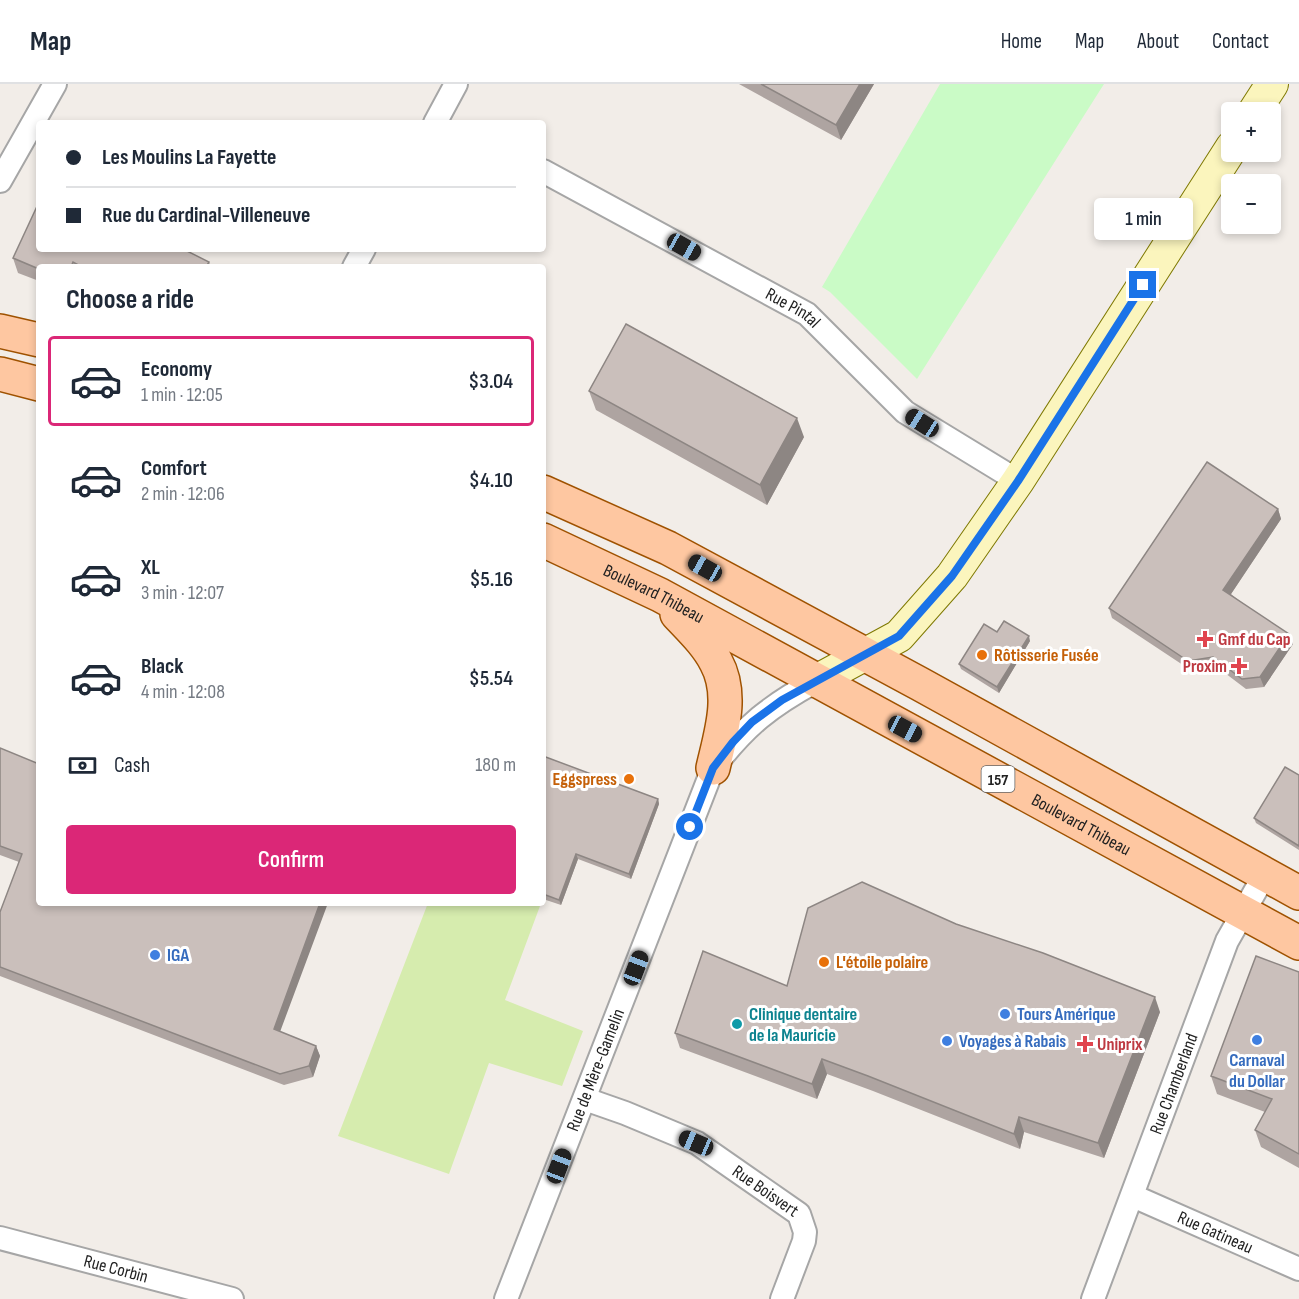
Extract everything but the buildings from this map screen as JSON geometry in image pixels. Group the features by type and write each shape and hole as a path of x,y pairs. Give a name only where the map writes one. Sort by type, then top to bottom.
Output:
{"main road":[{"path":"0,331 36,339"},
{"path":"0,374 36,383"},
{"name":"157","path":"546,493 668,548 1299,893"},
{"name":"Boulevard Thibeau","path":"546,541 660,596 1299,943"},
{"path":"660,596 707,647 717,662 722,677 725,689 724,716 713,768"}],"street":[{"path":"0,181 55,84"},
{"path":"443,120 456,84"},
{"path":"1260,102 1272,84"},
{"path":"816,681 899,636 952,576 1018,481 1222,162"},
{"name":"Rue Pintal","path":"546,173 807,314 905,412 1018,481"},
{"name":"Rue de Mère-Gamelin","path":"506,1299 713,768 752,722 782,700 816,681"},
{"name":"Rue Chamberland","path":"1093,1299 1227,941 1265,874"},
{"name":"Rue Boisvert","path":"585,1099 696,1143 799,1214 805,1232 804,1241 782,1299"},
{"name":"Rue Gatineau","path":"1133,1196 1299,1269"},
{"name":"Rue Corbin","path":"0,1238 232,1299"}],"green space":[{"path":"940,84 1104,84 917,379 830,292 822,287"},
{"path":"427,906 540,906 505,1000 583,1031 562,1086 489,1063 449,1174 338,1136"}],"place":[{"name":"Gmf du Cap","path":"1205,639"},
{"name":"Rôtisserie Fusée","path":"982,655"},
{"name":"Proxim","path":"1239,666"},
{"name":"Eggspress","path":"629,779"},
{"name":"IGA","path":"155,955"},
{"name":"L'étoile polaire","path":"824,962"},
{"name":"Tours Amérique","path":"1005,1014"},
{"name":"Clinique dentaire de la Mauricie","path":"737,1024"},
{"name":"Carnaval du Dollar","path":"1257,1040"},
{"name":"Voyages à Rabais","path":"947,1041"},
{"name":"Uniprix","path":"1085,1044"}],"route":[{"path":"690,827 713,768 752,722 782,700 899,636 952,576 1018,481 1143,285"}]}
